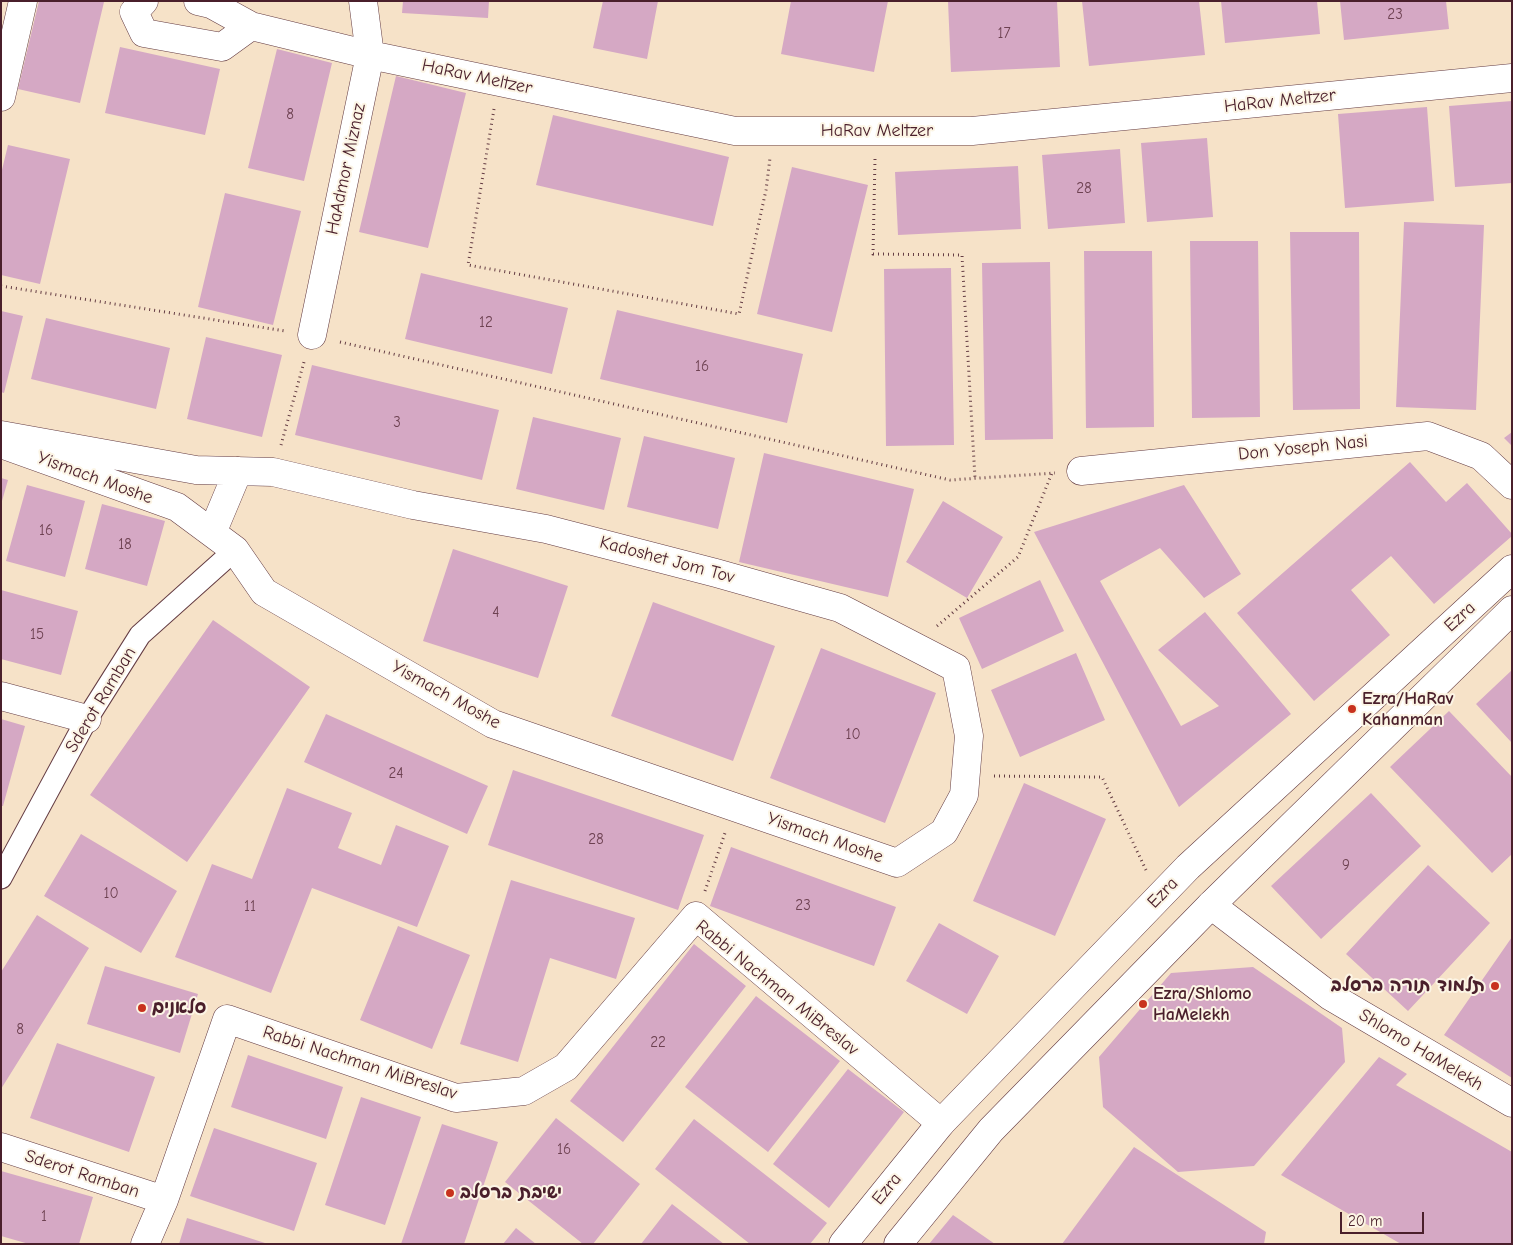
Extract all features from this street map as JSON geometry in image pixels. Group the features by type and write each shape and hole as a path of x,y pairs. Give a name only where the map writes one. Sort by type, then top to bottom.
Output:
{"street":[{"path":"1,97 23,1"},
{"path":"144,1 134,12 144,33 222,47 251,26"},
{"name":"HaRav Meltzer","path":"198,1 211,4 251,26 370,55 735,131 972,131 1512,78"},
{"name":"HaAdmor Miznaz","path":"312,335 370,55 363,1"},
{"name":"Yismach Moshe","path":"1,435 196,470 238,472"},
{"name":"Don Yoseph Nasi","path":"1080,471 1428,436 1481,456 1512,485"},
{"name":"Yismach Moshe","path":"1,444 177,508 235,550 264,592 493,724 897,863 944,832 965,785"},
{"path":"212,533 238,472"},
{"name":"Kadoshet Jom Tov","path":"238,472 273,472 413,505 546,529 716,573 840,608 956,668 969,736 965,785"},
{"name":"Sderot Ramban","path":"1,878 87,720 140,635 235,550"},
{"name":"Ezra","path":"843,1244 941,1123 1188,867 1512,569"},
{"name":"Ezra","path":"898,1244 991,1130 1212,905 1512,610"},
{"path":"1,696 87,720"},
{"name":"Shlomo HaMelekh","path":"1212,905 1330,996 1512,1103"},
{"name":"Rabbi Nachman MiBreslav","path":"145,1244 164,1200 227,1019 456,1098 524,1091 566,1067 696,916 941,1123"},
{"name":"Sderot Ramban","path":"1,1148 164,1200"}],"path":[{"path":"499,82 468,265 738,314 766,190"},
{"path":"876,131 873,254 962,255 975,478"},
{"path":"1,286 312,335 950,480 1080,471"},
{"path":"273,472 312,335"},
{"path":"914,646 1018,557 1052,473"},
{"path":"965,785 1102,777 1145,870 1166,891"},
{"path":"696,916 734,806"}],"building":[{"path":"39,1 104,2 80,103 18,89"},
{"path":"403,1 489,1 488,18 402,13"},
{"path":"603,1 658,1 647,59 593,48"},
{"path":"791,1 888,1 874,72 781,54"},
{"path":"948,1 1057,1 1060,67 951,72"},
{"path":"1082,1 1199,1 1205,55 1089,66"},
{"path":"1221,1 1317,1 1320,34 1225,43"},
{"path":"1340,1 1446,1 1449,29 1344,40"},
{"path":"120,47 220,69 205,135 105,113"},
{"path":"277,49 332,63 304,181 248,168"},
{"path":"396,76 466,93 428,248 359,232"},
{"path":"1512,101 1512,183 1455,187 1449,106"},
{"path":"1427,107 1434,201 1345,208 1338,114"},
{"path":"553,115 729,157 713,226 536,185"},
{"path":"1207,138 1213,217 1147,222 1141,143"},
{"path":"8,145 70,159 40,284 1,275 1,174"},
{"path":"1120,149 1125,223 1048,229 1042,155"},
{"path":"1018,166 1021,229 898,235 895,172"},
{"path":"792,167 868,185 832,332 757,314"},
{"path":"225,193 301,211 273,325 198,307"},
{"path":"1404,222 1484,225 1476,410 1396,407"},
{"path":"1290,232 1359,232 1360,409 1293,410"},
{"path":"1190,241 1258,241 1260,417 1192,418"},
{"path":"1084,251 1152,251 1154,427 1086,428"},
{"path":"1050,262 1053,439 985,440 982,263"},
{"path":"951,268 954,445 886,446 884,269"},
{"path":"421,273 568,308 552,374 405,339"},
{"path":"617,310 803,354 787,423 600,379"},
{"path":"1,311 23,316 4,393 1,392"},
{"path":"46,318 170,348 156,409 31,379"},
{"path":"206,337 282,355 262,437 187,419"},
{"path":"312,365 499,410 482,480 295,435"},
{"path":"533,417 621,438 604,510 516,489"},
{"path":"1512,432 1512,446 1504,438"},
{"path":"644,436 735,458 718,529 627,507"},
{"path":"764,453 914,489 888,597 739,562"},
{"path":"1410,462 1446,502 1467,483 1512,536 1434,604 1391,556 1351,590 1390,635 1314,701 1237,613"},
{"path":"1,478 8,480 2,501 1,501"},
{"path":"27,485 85,501 65,577 6,561"},
{"path":"1184,485 1241,574 1204,598 1160,548 1100,581 1181,726 1219,706 1158,650 1205,612 1291,714 1179,807 1034,532"},
{"path":"943,501 1003,537 967,598 906,562"},
{"path":"102,504 165,521 147,586 85,569"},
{"path":"453,549 568,586 538,678 423,641"},
{"path":"1040,580 1064,631 982,669 959,618"},
{"path":"1,590 78,611 61,675 1,659"},
{"path":"653,602 775,646 733,761 611,716"},
{"path":"213,620 310,687 187,862 90,795"},
{"path":"821,648 936,693 885,823 770,778"},
{"path":"1076,653 1105,720 1020,757 991,690"},
{"path":"1512,670 1512,743 1476,704"},
{"path":"1449,711 1512,777 1512,854 1492,873 1390,767"},
{"path":"326,714 488,786 467,834 304,762"},
{"path":"1,719 25,726 3,806 1,806"},
{"path":"513,770 704,835 678,910 488,845"},
{"path":"1024,783 1106,819 1055,936 973,901"},
{"path":"287,788 352,813 338,848 381,865 396,825 449,846 417,927 312,888 271,993 175,957 212,864 252,879"},
{"path":"1371,793 1421,846 1321,939 1271,886"},
{"path":"81,834 177,891 141,953 44,896"},
{"path":"731,847 896,907 874,966 710,906"},
{"path":"1428,865 1490,923 1408,1011 1346,954"},
{"path":"511,880 635,918 616,979 550,958 518,1062 460,1044"},
{"path":"37,915 89,948 1,1089 1,972"},
{"path":"939,923 999,956 967,1014 906,981"},
{"path":"398,926 470,955 432,1049 360,1020"},
{"name":"תלמוד תורה ברסלב","path":"1512,937 1512,1078 1444,1035"},
{"path":"694,944 746,986 623,1142 570,1101"},
{"name":"סלאנים","path":"105,966 198,994 180,1053 87,1024"},
{"path":"1253,967 1342,1028 1345,1062 1254,1166 1178,1172 1103,1107 1099,1057 1171,973"},
{"path":"756,996 840,1061 768,1152 685,1087"},
{"path":"57,1043 155,1077 129,1152 30,1118"},
{"path":"248,1055 343,1087 326,1139 231,1107"},
{"path":"1379,1057 1407,1074 1396,1085 1512,1152 1512,1244 1401,1244 1281,1175"},
{"path":"848,1069 904,1112 829,1208 773,1164"},
{"path":"361,1097 421,1117 385,1225 325,1205"},
{"path":"556,1118 640,1184 593,1244 583,1244 505,1182"},
{"path":"694,1119 827,1223 810,1244 750,1244 655,1169"},
{"name":"ישיבת ברסלב","path":"442,1124 498,1142 464,1244 401,1244"},
{"path":"214,1128 317,1163 294,1231 190,1196"},
{"path":"1134,1147 1266,1232 1264,1244 1062,1244"},
{"path":"1,1171 93,1197 79,1244 29,1244 1,1236"},
{"path":"672,1204 724,1244 641,1244"},
{"path":"953,1215 995,1244 929,1244"},
{"path":"187,1218 265,1243 265,1244 179,1244"},
{"path":"516,1228 536,1244 503,1244"}],"place":[{"name":"Ezra/HaRav Kahanman","path":"1352,709"},
{"name":"תלמוד תורה ברסלב","path":"1495,986"},
{"name":"Ezra/Shlomo HaMelekh","path":"1143,1004"},
{"name":"סלאנים","path":"142,1008"},
{"name":"ישיבת ברסלב","path":"450,1193"}]}
